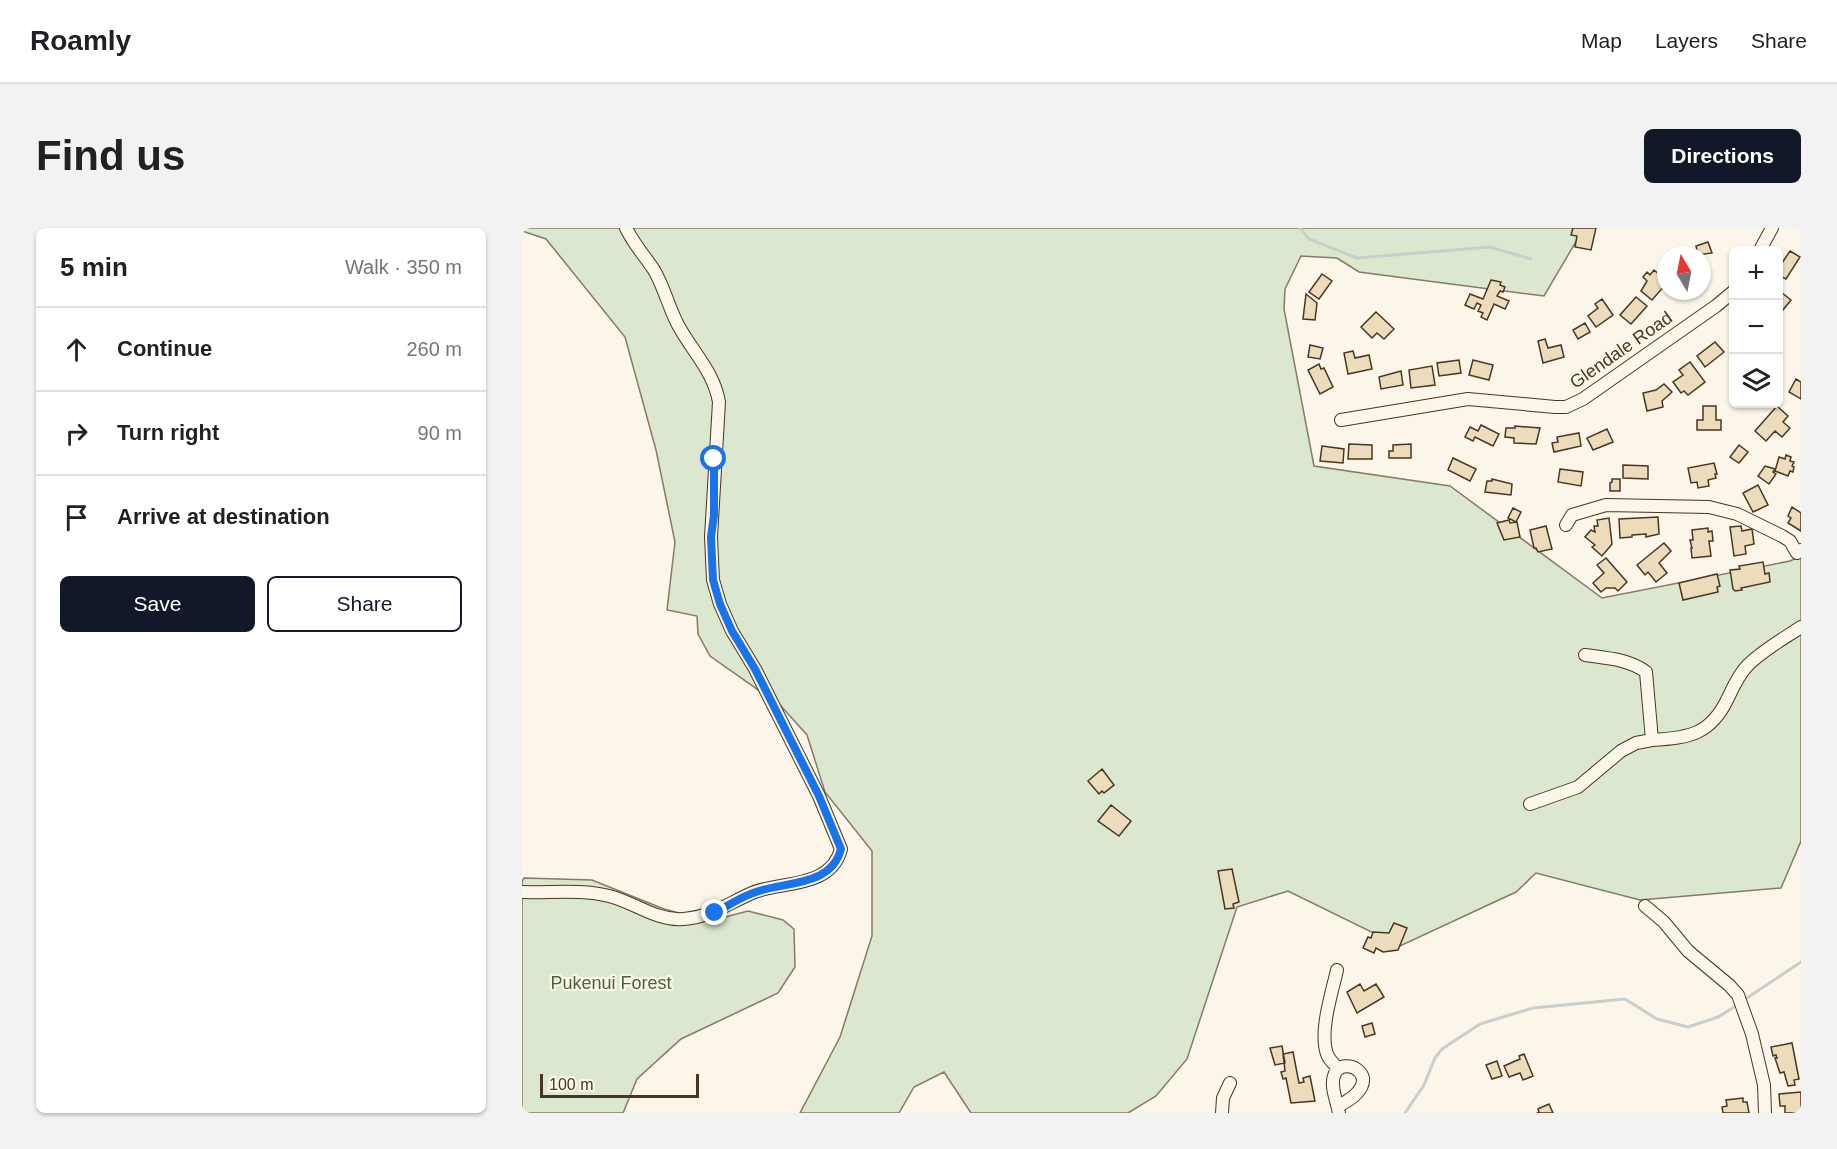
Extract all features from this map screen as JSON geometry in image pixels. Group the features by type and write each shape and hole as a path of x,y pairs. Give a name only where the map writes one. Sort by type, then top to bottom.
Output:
{"street":[{"path":"522,892 594,893 611,896 660,917 682,919 715,913 754,892 785,886 817,876 835,865 841,849 819,796 720,604 713,580 711,537 719,402 717,389 677,323 654,271 636,247 626,228"},
{"path":"1762,246 1772,228"},
{"name":"Glendale Road","path":"1341,420 1468,399 1566,407 1592,393 1729,295"},
{"path":"1566,525 1572,515 1606,505 1709,507 1737,513 1790,541 1799,552"},
{"path":"1530,804 1578,787 1621,751 1636,743 1691,736 1707,728 1721,712 1746,666 1801,627"},
{"path":"1585,655 1622,660 1639,666 1646,672 1652,740"},
{"path":"1646,906 1664,922 1689,951 1738,994 1752,1034 1764,1085 1765,1113"},
{"path":"1336,970 1326,1020 1325,1046 1329,1059 1338,1068"},
{"path":"1348,1066 1355,1068 1361,1072 1363,1082 1357,1095 1338,1110 1333,1080 1338,1068 1348,1066"},
{"path":"1221,1113 1223,1098 1230,1083"}],"green space":[{"path":"522,228 1584,228 1544,296 1359,272 1337,258 1301,256 1285,289 1284,309 1314,466 1450,486 1602,598 1790,561 1801,556 1801,841 1781,888 1640,900 1536,873 1516,892 1400,946 1288,891 1237,907 1187,1059 1156,1096 1128,1113 971,1113 944,1072 914,1087 899,1113 800,1113 840,1037 872,936 872,851 825,792 807,735 781,706 710,656 698,634 697,616 667,610 675,542 656,450 625,337 546,239 522,231"},
{"name":"Pukenui Forest","path":"524,878 592,880 664,909 710,921 748,911 783,920 794,929 795,967 778,993 681,1039 637,1079 623,1113 522,1113 522,882"}],"building":[{"path":"1573,228 1596,228 1591,250 1575,247 1577,236 1571,235"},
{"path":"1708,242 1709,246 1696,246"},
{"path":"1790,251 1800,257 1786,279 1783,278 1783,262"},
{"path":"1654,270 1657,272 1657,294 1652,300 1641,291 1647,281 1643,277 1647,272 1650,275"},
{"path":"1322,274 1332,281 1319,299 1309,292"},
{"path":"1491,280 1501,282 1500,285 1505,287 1503,292 1500,291 1497,296 1509,301 1505,309 1494,304 1487,320 1481,317 1483,313 1478,311 1481,305 1477,303 1474,309 1465,305 1470,294 1483,299"},
{"path":"1306,294 1317,303 1315,320 1303,319"},
{"path":"1783,294 1791,300 1783,310"},
{"path":"1636,297 1647,306 1631,324 1620,315"},
{"path":"1602,299 1613,315 1596,327 1588,316 1598,308 1595,304"},
{"path":"1376,312 1394,329 1384,339 1377,333 1372,338 1361,327"},
{"path":"1585,323 1590,332 1578,339 1573,330"},
{"path":"1545,339 1548,348 1561,345 1564,357 1543,363 1538,341"},
{"path":"1715,342 1724,352 1705,367 1697,356"},
{"path":"1310,345 1323,348 1320,359 1308,357"},
{"path":"1353,351 1355,358 1369,355 1372,369 1348,374 1344,353"},
{"path":"1459,360 1461,373 1439,376 1437,363"},
{"path":"1473,360 1493,365 1489,380 1469,375"},
{"path":"1690,362 1705,382 1688,395 1684,391 1681,393 1673,382 1683,375 1679,370"},
{"path":"1319,364 1321,369 1324,368 1333,387 1320,394 1308,370"},
{"path":"1432,366 1435,385 1411,388 1409,370"},
{"path":"1401,371 1403,385 1381,389 1379,377"},
{"path":"1796,379 1801,382 1801,399 1789,392"},
{"path":"1664,384 1672,392 1662,401 1663,407 1647,411 1643,393 1656,390"},
{"path":"1703,406 1716,406 1716,420 1721,420 1721,430 1697,430 1697,420 1703,420"},
{"path":"1775,408 1779,408 1788,416 1783,422 1790,428 1782,437 1775,431 1766,441 1755,431"},
{"path":"1481,425 1499,434 1493,446 1475,437 1473,441 1465,437 1470,427 1478,431"},
{"path":"1515,426 1540,428 1536,444 1514,443 1514,438 1505,437 1506,428 1515,428"},
{"path":"1607,429 1613,442 1593,450 1587,438"},
{"path":"1579,433 1581,446 1554,452 1552,443 1558,442 1557,437"},
{"path":"1349,444 1372,445 1372,459 1348,459"},
{"path":"1411,444 1411,458 1389,458 1389,451 1393,451 1393,445"},
{"path":"1739,445 1748,452 1739,463 1730,457"},
{"path":"1322,446 1344,449 1343,463 1320,461"},
{"path":"1786,455 1791,457 1790,461 1794,462 1793,472 1790,471 1788,476 1775,471 1779,457 1785,459"},
{"path":"1453,458 1476,469 1470,481 1448,470"},
{"path":"1714,463 1717,474 1715,474 1716,478 1708,480 1709,486 1698,488 1697,482 1691,483 1688,468"},
{"path":"1623,465 1648,466 1648,479 1623,478"},
{"path":"1765,466 1775,469 1773,472 1776,474 1769,484 1758,476"},
{"path":"1560,469 1583,472 1581,486 1558,482"},
{"path":"1492,479 1512,484 1511,495 1485,492 1487,481 1492,481"},
{"path":"1612,479 1620,479 1620,491 1610,491"},
{"path":"1758,485 1768,505 1753,512 1743,493"},
{"path":"1792,507 1801,513 1801,531 1788,523"},
{"path":"1513,508 1521,512 1516,522 1508,518"},
{"path":"1658,517 1659,534 1620,538 1619,519"},
{"path":"1609,518 1612,544 1602,556 1592,547 1595,545 1585,537 1591,530 1595,532 1594,526 1598,526 1597,520"},
{"path":"1509,520 1510,523 1517,522 1520,537 1504,540 1497,523"},
{"path":"1546,526 1552,549 1538,552 1534,548 1530,530"},
{"path":"1741,526 1742,531 1752,529 1754,544 1745,546 1746,554 1734,556 1730,527"},
{"path":"1708,528 1708,532 1712,531 1713,541 1709,541 1711,556 1692,558 1690,540 1693,540 1692,530"},
{"path":"1664,543 1671,551 1659,563 1667,573 1656,582 1648,572 1645,575 1637,565"},
{"path":"1606,558 1627,582 1618,591 1615,588 1606,588 1601,592 1593,583 1604,573 1597,565"},
{"path":"1763,562 1765,574 1769,573 1770,582 1741,588 1742,590 1733,589 1730,570"},
{"path":"1717,574 1720,586 1717,587 1718,592 1683,600 1679,583"},
{"path":"1102,769 1114,785 1099,794 1088,781"},
{"path":"1111,805 1131,821 1119,836 1098,821"},
{"path":"1232,869 1239,902 1233,904 1234,908 1225,909 1218,871"},
{"path":"1394,923 1407,928 1398,950 1383,952 1376,948 1374,953 1363,948 1373,932 1389,933"},
{"path":"1360,984 1364,991 1376,984 1384,997 1357,1013 1347,992"},
{"path":"1372,1023 1375,1034 1365,1037 1362,1026"},
{"path":"1792,1043 1799,1079 1794,1080 1795,1085 1788,1086 1784,1072 1780,1073 1776,1055 1773,1056 1771,1047"},
{"path":"1282,1046 1285,1063 1275,1065 1270,1048"},
{"path":"1293,1052 1299,1083 1304,1082 1303,1078 1310,1076 1315,1101 1291,1103 1286,1078 1283,1079 1281,1072 1285,1071 1283,1054"},
{"path":"1524,1054 1533,1076 1523,1080 1520,1073 1509,1077 1504,1066 1520,1059 1519,1056"},
{"path":"1497,1061 1502,1076 1492,1079 1486,1065"},
{"path":"1801,1092 1801,1113 1785,1113 1785,1106 1780,1106 1779,1094"},
{"path":"1743,1098 1743,1102 1747,1102 1749,1113 1723,1113 1722,1107 1727,1106 1726,1100"},
{"path":"1549,1104 1553,1113 1537,1113 1538,1109"}],"waterway":[{"path":"1300,228 1309,239 1357,258 1490,247 1531,259"},
{"path":"1744,1000 1801,962"},
{"path":"1405,1113 1424,1085 1435,1058 1442,1049 1480,1024 1533,1008 1625,999 1657,1019 1688,1027 1718,1017 1739,1004"}],"route":[{"path":"714,459 714,515 711,537 713,580 720,604 819,796 841,849 835,865 817,876 785,886 754,892 715,913"}]}
